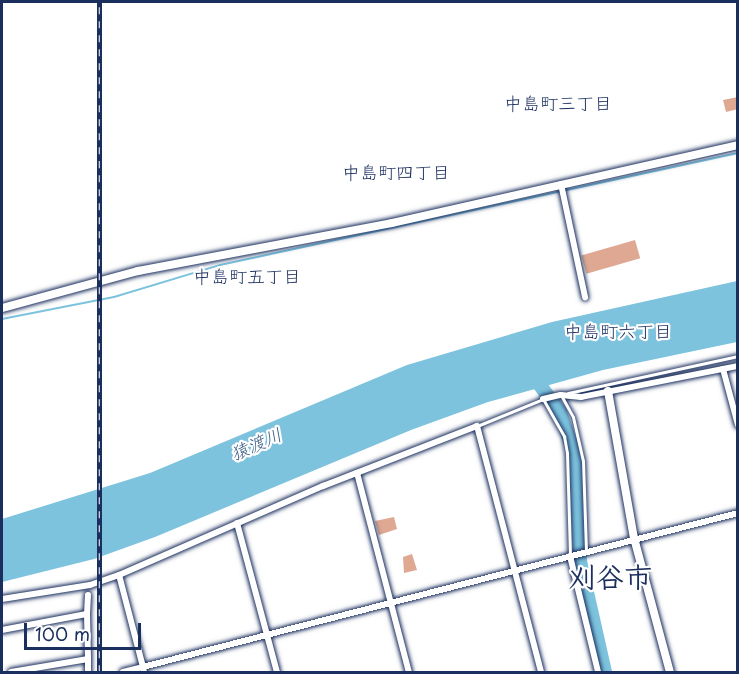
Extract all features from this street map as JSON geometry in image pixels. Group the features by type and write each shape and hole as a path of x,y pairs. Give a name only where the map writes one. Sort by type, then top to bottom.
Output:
{"street":[{"path":"2,308 128,273 392,224 738,145"},
{"path":"561,185 585,297"},
{"path":"543,399 561,395 581,397 738,366"},
{"path":"723,369 738,425"},
{"path":"608,391 634,538 669,672"},
{"path":"2,599 90,585 119,575 357,473 477,426 541,672"},
{"path":"357,473 409,672"},
{"path":"123,672 143,670 514,568 586,553 634,538 738,513"},
{"path":"237,523 277,672"},
{"path":"570,556 598,672"},
{"path":"119,575 143,670"},
{"path":"88,594 88,672"},
{"path":"2,630 87,614"},
{"path":"11,672 88,659"}],"lane":[{"path":"586,553 583,461 573,417 561,395 738,356"},
{"path":"477,426 543,399 564,435 567,453 570,556"}],"water":[{"path":"737,281 737,342 603,370 488,402 411,430 155,537 94,559 2,582 2,519 150,473 407,365 552,322"}],"building":[{"path":"738,97 738,109 726,112 723,100"},
{"path":"635,240 640,258 586,274 581,255"},
{"path":"394,517 397,529 379,535 375,521"},
{"path":"412,554 417,570 404,573 403,557"}],"waterway":[{"path":"2,319 114,297 220,265 738,153"},
{"name":"猿渡川","path":"530,372 560,412 576,459 580,561 605,672"}],"railway":[{"path":"99,2 99,672"}],"district":[{"name":"中島町三丁目","path":"558,103"},
{"name":"中島町四丁目","path":"396,172"},
{"name":"中島町五丁目","path":"247,276"},
{"name":"中島町六丁目","path":"618,331"},
{"name":"刈谷市","path":"610,576"}]}
